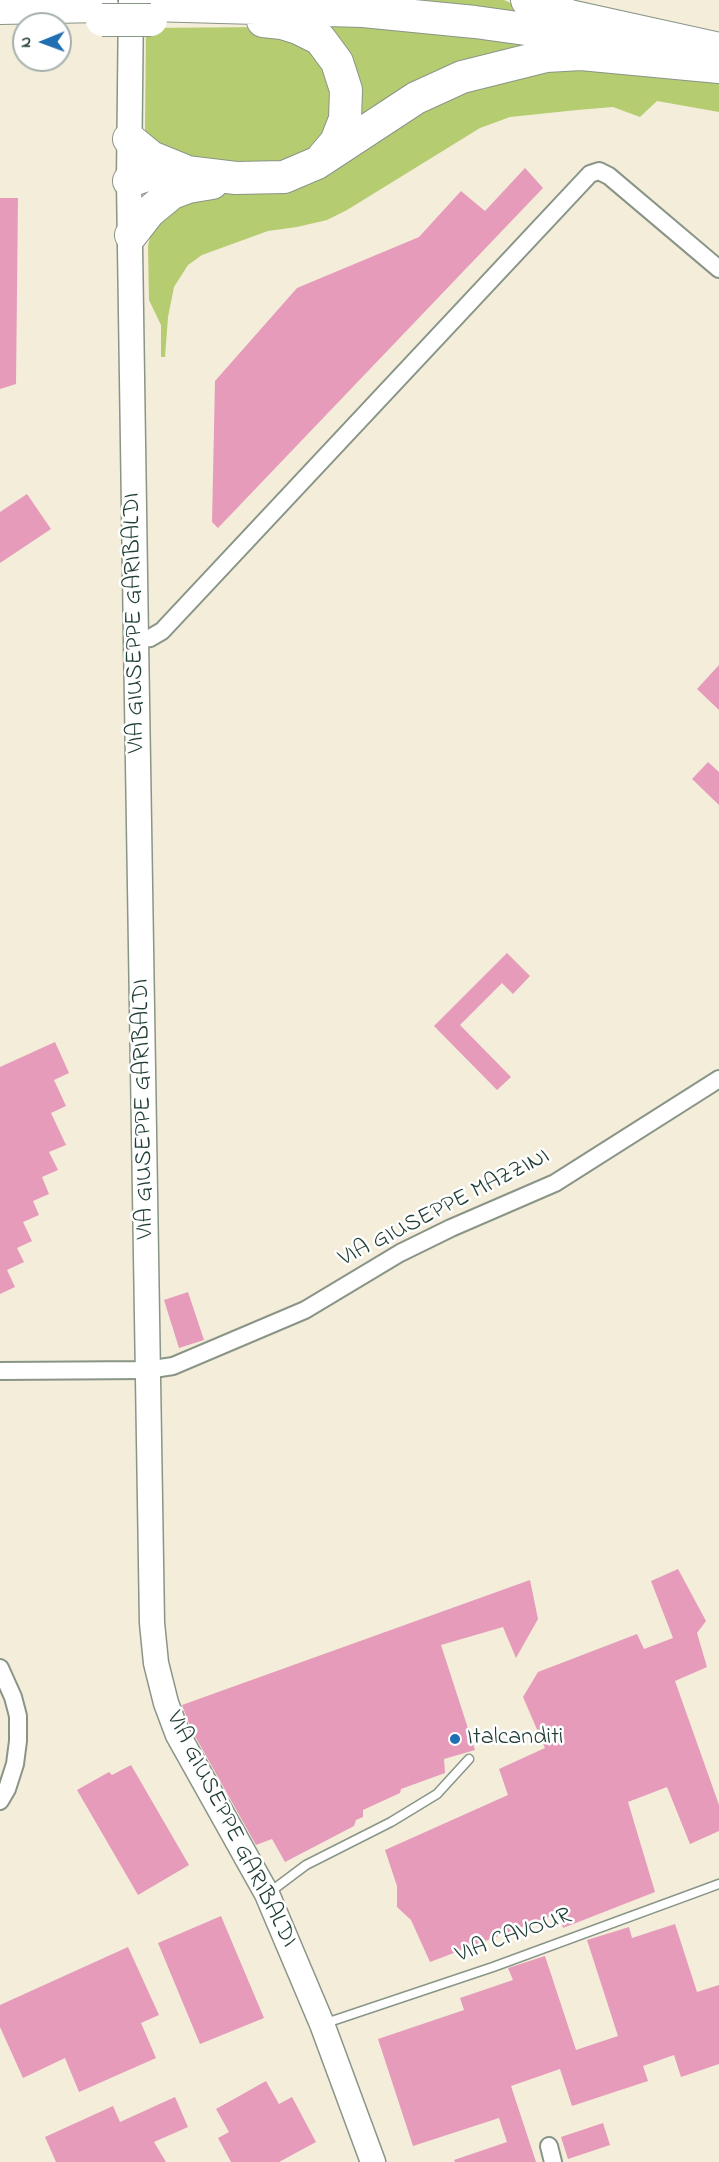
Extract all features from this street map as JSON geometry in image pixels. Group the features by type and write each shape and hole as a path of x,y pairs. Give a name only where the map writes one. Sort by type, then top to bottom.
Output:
{"highway":[{"path":"527,0 570,16 719,49"},
{"path":"0,8 363,11 536,29 719,56"},
{"path":"0,15 22,18 128,9 265,21 298,28 320,39 337,62 346,90 345,119 336,142 317,163"},
{"path":"129,181 153,173 179,182 284,177 317,163 416,98 462,77 546,56 581,54 719,67"},
{"path":"129,139 179,182"},
{"path":"131,235 149,212 179,182"}],"street":[{"name":"VIA GIUSEPPE GARIBALDI","path":"128,9 136,640 148,1275 147,1370 152,1623 156,1663 166,1703 178,1735 267,1894 322,2024 373,2162"},
{"path":"136,640 150,638 162,631 590,174 599,171 609,176 719,269"},
{"name":"VIA GIUSEPPE MAZZINI","path":"0,1371 147,1370 173,1366 304,1310 400,1253 555,1183 719,1079"},
{"path":"0,1668 16,1707 18,1741 8,1789 0,1801"}],"lane":[{"path":"267,1894 306,1865 391,1822 436,1794 469,1759"},
{"name":"VIA CAVOUR","path":"322,2024 493,1967 719,1884"}],"green space":[{"path":"395,0 504,0 545,18"},
{"path":"313,22 558,44 352,125"},
{"path":"264,27 321,53 336,110 323,142 277,167 223,168 153,149 145,130 146,28"},
{"path":"575,64 719,81 719,112 657,101 640,117 613,107 510,117 480,128 327,220 268,231 202,255 188,265 174,287 168,317 165,357 161,357 161,325 149,300 148,246 153,224 197,191 282,192 309,185 336,168 364,144 457,91"}],"building":[{"path":"525,168 543,188 218,528 212,522 215,381 297,288 419,237 461,191 485,211"},
{"path":"0,198 18,198 16,384 0,389"},
{"path":"27,494 51,529 0,563 0,512"},
{"path":"719,665 719,710 697,689"},
{"path":"708,762 719,772 719,805 692,779"},
{"path":"507,953 530,976 513,994 502,983 460,1025 511,1077 497,1090 434,1026"},
{"path":"55,1042 69,1073 54,1080 66,1106 51,1113 66,1145 49,1152 58,1170 42,1177 49,1194 33,1201 39,1215 23,1222 32,1241 17,1248 24,1262 7,1270 15,1287 0,1294 0,1067"},
{"path":"188,1292 204,1340 179,1348 164,1300"},
{"path":"678,1569 706,1621 697,1633 707,1667 675,1681 719,1805 719,1831 690,1844 667,1787 628,1802 655,1892 563,1928 559,1913 430,1962 411,1920 397,1907 397,1886 385,1850 508,1795 499,1769 545,1748 523,1697 538,1672 637,1634 644,1649 673,1638 651,1581"},
{"path":"530,1580 538,1619 516,1658 503,1627 441,1645 475,1750 444,1759 445,1773 401,1789 400,1793 363,1810 363,1817 356,1820 354,1826 285,1862 272,1839 256,1845 191,1729 182,1705"},
{"path":"131,1765 189,1865 138,1895 77,1790 109,1772 112,1775"},
{"path":"221,1916 264,2018 200,2044 158,1943"},
{"path":"675,1924 697,1992 719,1985 719,2064 681,2077 674,2055 643,2066 648,2081 572,2106 560,2069 511,2086 536,2162 455,2162 454,2160 507,2142 499,2118 413,2146 378,2039 464,2010 460,1998 513,1980 508,1968 545,1956 576,2050 618,2036 587,1940 629,1927 632,1938"},
{"path":"128,1947 159,2015 141,2023 156,2058 79,2092 65,2058 23,2078 0,2027 0,2005"},
{"path":"266,2081 279,2104 292,2097 316,2142 279,2162 231,2162 218,2138 229,2132 216,2109"},
{"path":"175,2097 188,2127 154,2142 166,2162 56,2162 45,2137 113,2106 120,2122"},
{"path":"603,2123 610,2145 568,2159 561,2137"}],"place":[{"name":"Italcanditi","path":"455,1739"}]}
